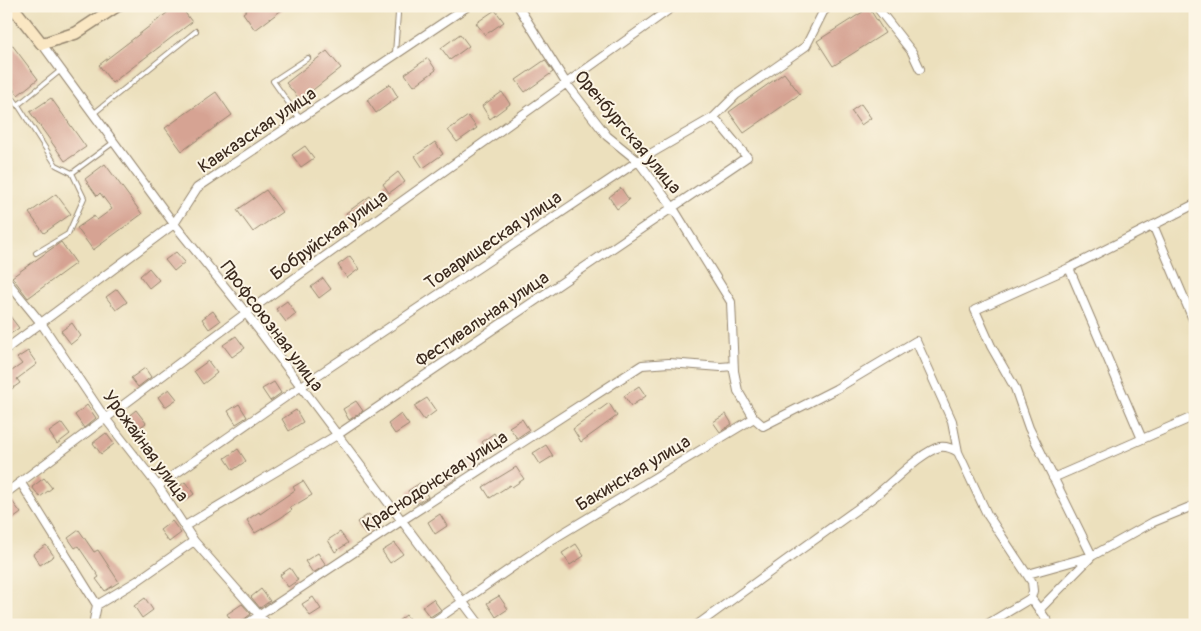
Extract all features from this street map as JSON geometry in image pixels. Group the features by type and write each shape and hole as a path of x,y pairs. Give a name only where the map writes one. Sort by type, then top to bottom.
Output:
{"main road":[{"path":"12,6 42,44 76,33 117,6"}],"street":[{"path":"6,10 12,6"},
{"name":"Оренбургская улица","path":"518,6 566,82 607,136 638,161 672,208 732,302 733,366"},
{"name":"Бобруйская улица","path":"6,493 246,313 674,6"},
{"name":"Товарищеская улица","path":"158,486 300,387 638,161 714,117 736,95 806,46 823,12 829,6"},
{"path":"876,6 912,52 920,70"},
{"name":"Кавказская улица","path":"6,349 174,224 197,188 464,7"},
{"name":"Профсоюзная улица","path":"42,44 174,224 246,313 480,625"},
{"name":"Фестивальная улица","path":"185,526 337,435 747,157 714,117"},
{"path":"1092,556 1028,428 1015,388 991,346 975,310 1069,268 1195,204"},
{"path":"1153,225 1195,324"},
{"path":"1069,268 1142,439"},
{"name":"Урожайная улица","path":"6,280 41,324 105,418 158,486 194,541 268,625"},
{"path":"733,366 738,391 754,418 763,426 836,389 916,341 952,421 958,452 987,514 1020,565 1028,574 1032,582 1032,598 1050,625"},
{"name":"Краснодонская улица","path":"245,625 401,521 642,365 669,363 720,367 733,366"},
{"path":"1053,478 1195,416"},
{"name":"Бакинская улица","path":"430,625 553,539 754,418"},
{"path":"697,625 872,498 928,453 940,447 950,448 958,452"},
{"path":"21,483 97,605 93,625"},
{"path":"1028,574 1092,556 1153,522 1195,505"},
{"path":"97,605 137,581 194,541"},
{"path":"1040,610 1092,556"},
{"path":"986,625 1032,598"}],"lane":[{"path":"395,6 398,14 395,55"},
{"path":"94,114 196,31"},
{"path":"300,119 273,80 308,58"},
{"path":"18,105 61,70"},
{"path":"6,89 56,165 72,173 84,198 68,234 36,253"},
{"path":"72,173 114,142"}],"building":[{"path":"176,6 180,6 192,22 112,83 99,65"},
{"path":"252,6 287,6 255,30 243,13"},
{"path":"869,8 885,33 833,66 817,41"},
{"path":"495,10 504,22 485,35 476,23"},
{"path":"460,34 469,46 450,60 441,48"},
{"path":"6,37 38,79 18,95 6,79 10,75 6,70"},
{"path":"327,51 341,68 300,100 286,83"},
{"path":"428,58 436,70 414,86 405,74"},
{"path":"545,60 553,72 525,92 516,80"},
{"path":"784,73 800,94 744,133 729,112"},
{"path":"390,84 398,97 376,113 367,100"},
{"path":"216,92 232,115 182,151 165,128"},
{"path":"502,92 510,104 490,119 482,106"},
{"path":"51,98 86,147 65,161 30,112"},
{"path":"861,104 871,118 861,125 851,111"},
{"path":"468,116 477,128 457,142 448,130"},
{"path":"435,142 443,154 423,168 415,156"},
{"path":"305,146 314,158 301,167 292,155"},
{"path":"105,164 142,214 93,250 77,228 94,216 97,220 112,209 100,193 97,196 85,179"},
{"path":"398,172 405,182 389,193 383,184"},
{"path":"621,188 629,200 617,209 609,197"},
{"path":"266,190 282,212 253,232 237,210"},
{"path":"56,194 71,214 44,233 29,213"},
{"path":"370,196 377,205 353,222 346,213"},
{"path":"61,242 76,263 28,298 12,277"},
{"path":"176,252 185,262 174,271 165,260"},
{"path":"350,256 359,269 347,278 338,265"},
{"path":"149,268 159,280 149,288 140,276"},
{"path":"323,278 331,289 319,298 311,287"},
{"path":"117,289 127,302 116,310 106,297"},
{"path":"287,301 296,314 286,322 276,309"},
{"path":"6,311 19,328 6,337"},
{"path":"213,311 220,321 209,329 202,319"},
{"path":"72,323 81,336 71,344 61,331"},
{"path":"236,336 245,348 232,357 223,345"},
{"path":"28,351 37,364 17,379 20,383 6,393 6,375 22,364 17,358"},
{"path":"208,361 217,373 203,384 194,371"},
{"path":"145,368 151,377 138,387 131,378"},
{"path":"274,382 281,393 270,401 262,389"},
{"path":"639,386 646,396 631,406 624,396"},
{"path":"169,389 177,399 165,407 158,397"},
{"path":"427,398 436,411 424,420 414,406"},
{"path":"356,401 363,411 349,420 343,409"},
{"path":"609,403 617,416 581,442 573,429"},
{"path":"239,404 247,417 236,424 228,411"},
{"path":"87,405 96,418 84,428 75,415"},
{"path":"136,410 146,423 135,431 126,418"},
{"path":"296,410 303,422 289,431 282,419"},
{"path":"401,414 409,425 395,434 388,424"},
{"path":"726,414 732,424 720,432 713,422"},
{"path":"522,419 529,430 517,438 509,427"},
{"path":"62,423 70,434 57,444 49,432"},
{"path":"106,433 114,444 101,454 93,443"},
{"path":"494,433 501,444 488,452 482,442"},
{"path":"546,445 553,456 540,464 533,453"},
{"path":"238,449 246,461 233,470 225,458"},
{"path":"479,451 485,460 470,470 464,461"},
{"path":"516,467 524,479 512,487 510,485 490,498 483,487"},
{"path":"451,468 457,478 445,486 439,476"},
{"path":"44,478 52,488 40,497 32,487"},
{"path":"303,481 312,495 290,508 292,510 279,519 255,533 247,520 259,512 260,514 295,490 293,487"},
{"path":"185,482 194,494 182,503 173,491"},
{"path":"420,483 428,497 416,504 408,491"},
{"path":"12,501 21,513 9,522 6,518 6,506"},
{"path":"369,514 378,526 365,534 357,522"},
{"path":"440,514 447,526 435,534 428,522"},
{"path":"172,521 181,533 169,542 160,530"},
{"path":"79,530 94,552 98,550 119,582 105,591 96,579 99,577 78,546 75,548 68,538"},
{"path":"340,532 348,543 335,552 328,540"},
{"path":"395,543 403,554 390,563 382,551"},
{"path":"576,544 584,556 570,565 562,553"},
{"path":"46,545 54,556 40,565 33,554"},
{"path":"318,553 326,565 313,573 305,561"},
{"path":"290,568 298,580 288,587 280,575"},
{"path":"261,589 270,601 260,608 251,597"},
{"path":"499,596 508,609 496,617 487,603"},
{"path":"313,597 321,609 310,616 302,604"},
{"path":"145,598 153,610 142,618 134,606"},
{"path":"433,599 441,610 430,617 422,607"},
{"path":"242,604 251,614 239,625 234,625 227,614"},
{"path":"406,615 414,625 393,625"}]}
